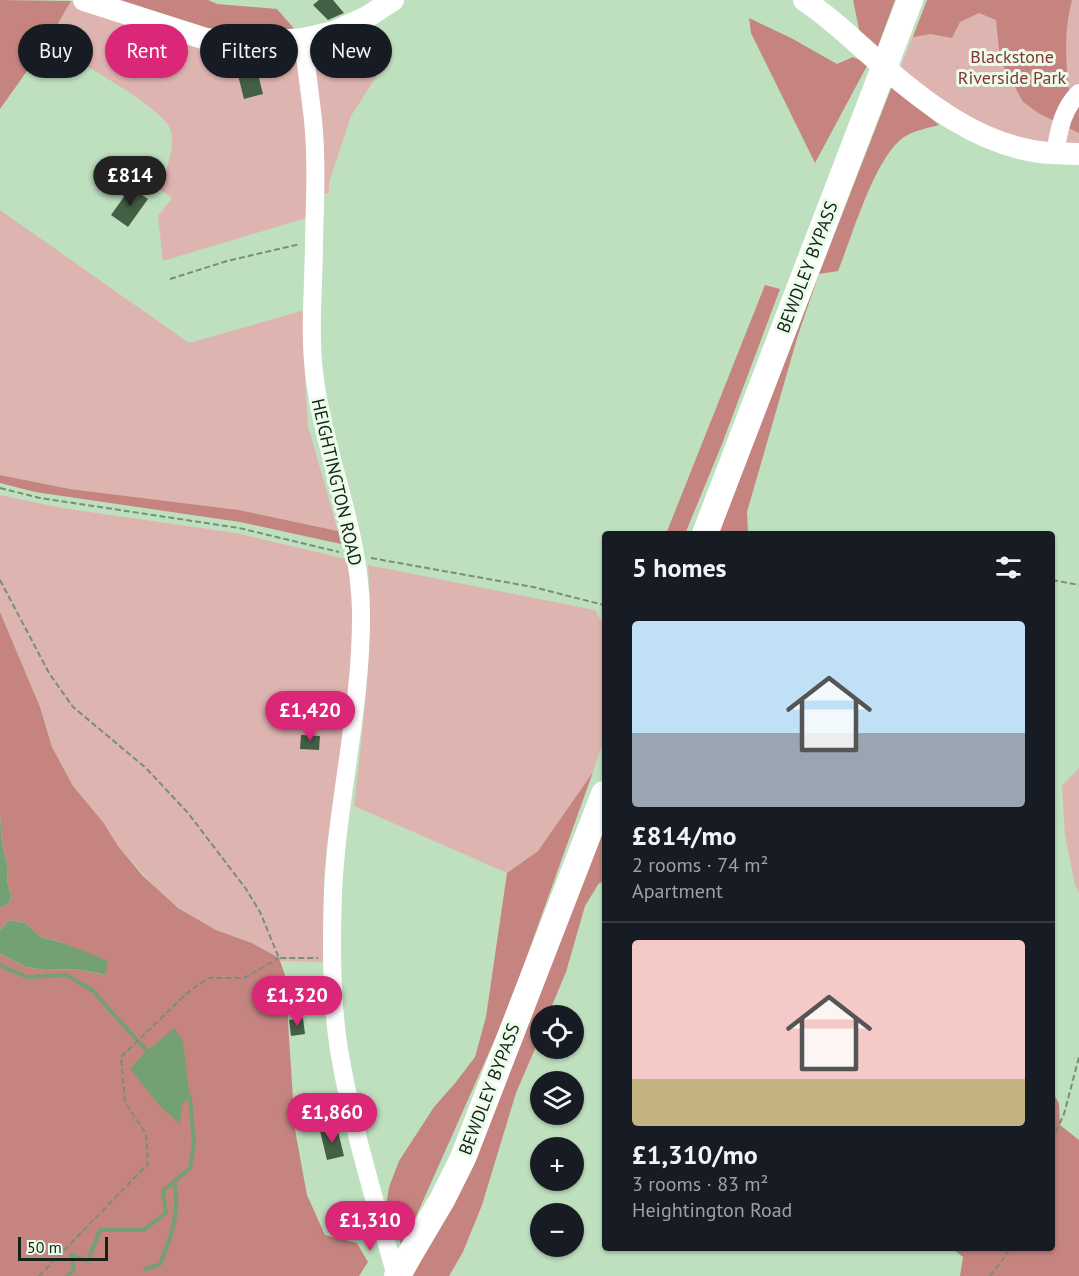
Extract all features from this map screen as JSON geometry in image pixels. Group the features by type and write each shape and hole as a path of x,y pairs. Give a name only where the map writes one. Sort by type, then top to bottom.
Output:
{"highway":[{"name":"BEWDLEY BYPASS","path":"706,531 910,0"},
{"name":"BEWDLEY BYPASS","path":"396,1276 442,1200 463,1158 602,799"}],"main road":[{"path":"84,0 206,39 264,42 303,39 334,32 367,17 393,0"},
{"path":"804,0 828,17 886,69 950,119 991,139 1032,151 1079,154"}],"street":[{"name":"HEIGHTINGTON ROAD","path":"303,39 313,123 314,242 311,335 313,370 328,446 351,529 360,593 360,633 352,732 336,844 332,958 334,1005 339,1048 356,1136 396,1276"},
{"path":"1055,153 1060,125 1070,102 1079,93"}],"path":[{"path":"170,279 258,253 314,242"},
{"path":"0,488 40,498 229,526 356,555 533,587 602,604"},
{"path":"0,580 49,673 73,707 146,768 188,813 246,889 260,912 279,958"},
{"path":"1055,581 1079,585"},
{"path":"39,1276 148,1164 146,1134 125,1102 121,1057 186,994 208,978 243,978 279,958 332,958"},
{"path":"1055,1134 1064,1114 1079,1057"},
{"path":"990,1276 1008,1251"}],"green space":[{"path":"0,0 71,1 58,24 18,24 18,78 22,78 0,109"},
{"path":"104,0 208,0 217,4 277,9 290,24 200,24 200,31 188,27 188,24 178,24"},
{"path":"853,0 895,0 877,49 861,39"},
{"name":"Blackstone Riverside Park","path":"927,0 1079,0 1079,146 1017,140 985,127 899,71"},
{"path":"927,0 1072,0 1066,37 1067,63 1070,101 1079,93 1079,133 1040,114 1023,102 1000,60 996,20 979,13 960,22 952,38 931,34 913,37"},
{"path":"71,1 144,24 105,24 105,77 93,70 93,24 58,24"},
{"path":"749,18 837,64 853,57 868,64 815,163 751,33"},
{"path":"188,33 200,34 200,78 298,78 298,43 308,135 306,218 163,261 158,216 172,198 159,189 171,153 171,131 165,121 136,97 106,78 188,78"},
{"path":"312,78 375,78 351,116 329,183 329,193 318,194"},
{"path":"892,86 939,125 908,135 893,147 865,199 838,271 819,274 798,335 747,512 748,531 719,531"},
{"path":"0,210 189,343 305,310 308,426 338,531 239,510 70,489 0,475"},
{"path":"765,285 780,289 722,444 686,531 667,531"},
{"path":"0,475 70,489 239,510 338,531 341,544 240,522 35,492 0,483"},
{"path":"0,495 62,508 236,533 346,559 352,584 354,640 343,744 327,842 323,962 280,961 279,958 253,943 216,930 178,908 160,893 118,846 103,822 73,786 52,747 40,707 0,612"},
{"path":"368,565 595,610 602,622 602,745 593,772 538,851 507,873 354,806 369,655"},
{"path":"0,612 40,707 52,747 73,786 103,822 118,846 143,876 178,908 216,930 252,943 279,958 285,975 295,1130 307,1195 325,1235 357,1243 368,1262 359,1276 0,1276 0,954 26,967 44,970 77,969 104,975 63,943 41,937 25,923 9,920 0,930 0,908 10,902 11,895 7,881 8,868 2,842 0,815"},
{"path":"1079,768 1079,893 1075,885 1065,835 1062,786"},
{"path":"593,772 507,1012 402,1248 387,1200 389,1187 399,1161 434,1107 475,1057 486,1017 507,873 538,851"},
{"path":"602,829 602,882 599,883 585,906 566,972 552,1005 536,1005"},
{"path":"530,1020 531,1059 516,1093 482,1205 463,1252 449,1276 413,1276 467,1173"},
{"path":"1055,1096 1059,1104 1060,1125 1079,1140 1079,1276 960,1276 963,1257 956,1251 1055,1251"}],"shaded area":[{"path":"0,815 2,842 8,868 7,881 11,895 10,902 0,908"},
{"path":"9,920 25,923 41,937 108,961 105,975 77,969 44,970 26,967 0,954 0,930"},
{"path":"174,1028 183,1041 190,1097 182,1104 180,1124 160,1106 130,1069"}],"building":[{"path":"319,0 333,0 344,13 328,20 313,5"},
{"path":"239,78 259,78 263,94 244,99"},
{"path":"131,187 148,199 128,227 111,215"},
{"path":"301,735 320,736 319,750 300,749"},
{"path":"303,1018 305,1034 291,1036 289,1020"},
{"path":"337,1127 344,1156 327,1160 320,1131"}],"waterway":[{"path":"0,965 27,977 66,975 92,990 147,1051"},
{"path":"67,1276 74,1270 71,1255 88,1261 100,1230 144,1230 166,1213 163,1191 190,1168 194,1144 190,1097"},
{"path":"145,1269 160,1264 168,1244 176,1214 174,1182"}]}
